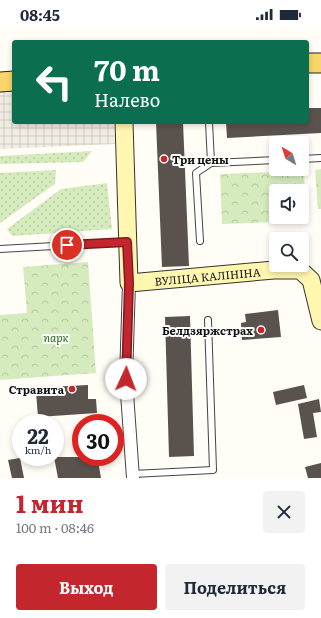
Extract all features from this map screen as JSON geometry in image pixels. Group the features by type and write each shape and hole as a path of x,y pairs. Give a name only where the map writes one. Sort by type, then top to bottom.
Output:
{"main road":[{"path":"309,63 321,63"},
{"path":"0,82 12,81"},
{"path":"124,124 129,283"},
{"name":"ВУЛІЦА КАЛІНІНА","path":"129,283 274,270 300,270 311,276 321,321"}],"street":[{"path":"129,283 126,379 133,476"}],"lane":[{"path":"209,124 211,163"},
{"path":"309,159 321,158"},
{"path":"200,241 196,173 211,163 269,160"},
{"path":"0,249 127,242"},
{"path":"133,476 213,470 208,320"}],"green space":[{"path":"92,151 83,162 0,164 0,156"},
{"path":"321,169 321,209 318,209 315,170"},
{"path":"56,170 55,184 0,223 0,173"},
{"path":"269,172 269,176 304,176 305,184 269,184 269,222 222,224 220,174"},
{"path":"107,183 112,229 12,236 7,229 61,189"},
{"name":"парк","path":"88,262 96,373 0,380 0,315 27,313 23,267"}],"shaded area":[{"path":"12,91 12,124 114,124 115,144 0,149 0,92"}],"building":[{"path":"309,108 321,108 321,133 227,138 226,124 309,124"},
{"path":"156,124 183,124 189,266 162,267"},
{"name":"Белдзяржстрах","path":"278,310 281,337 242,340 241,323 246,322 245,314"},
{"path":"190,316 194,456 169,457 165,317"},
{"path":"88,385 88,399 96,399 97,413 64,415 64,414 38,414 36,392 49,391 49,387"},
{"path":"304,385 307,398 276,405 273,392"},
{"path":"319,399 321,412 313,413 317,437 304,439 298,404"},
{"path":"64,457 72,457 72,466 99,466 101,478 58,478 56,466 64,466"},
{"path":"12,459 12,466 22,466 24,478 12,478 8,460"},
{"path":"321,463 321,478 308,478 305,467"}],"place":[{"name":"Три цены","path":"164,159"},
{"name":"Белдзяржстрах","path":"261,330"},
{"name":"Стравита","path":"72,389"}],"route":[{"path":"67,245 127,242 129,283 126,379"}]}
